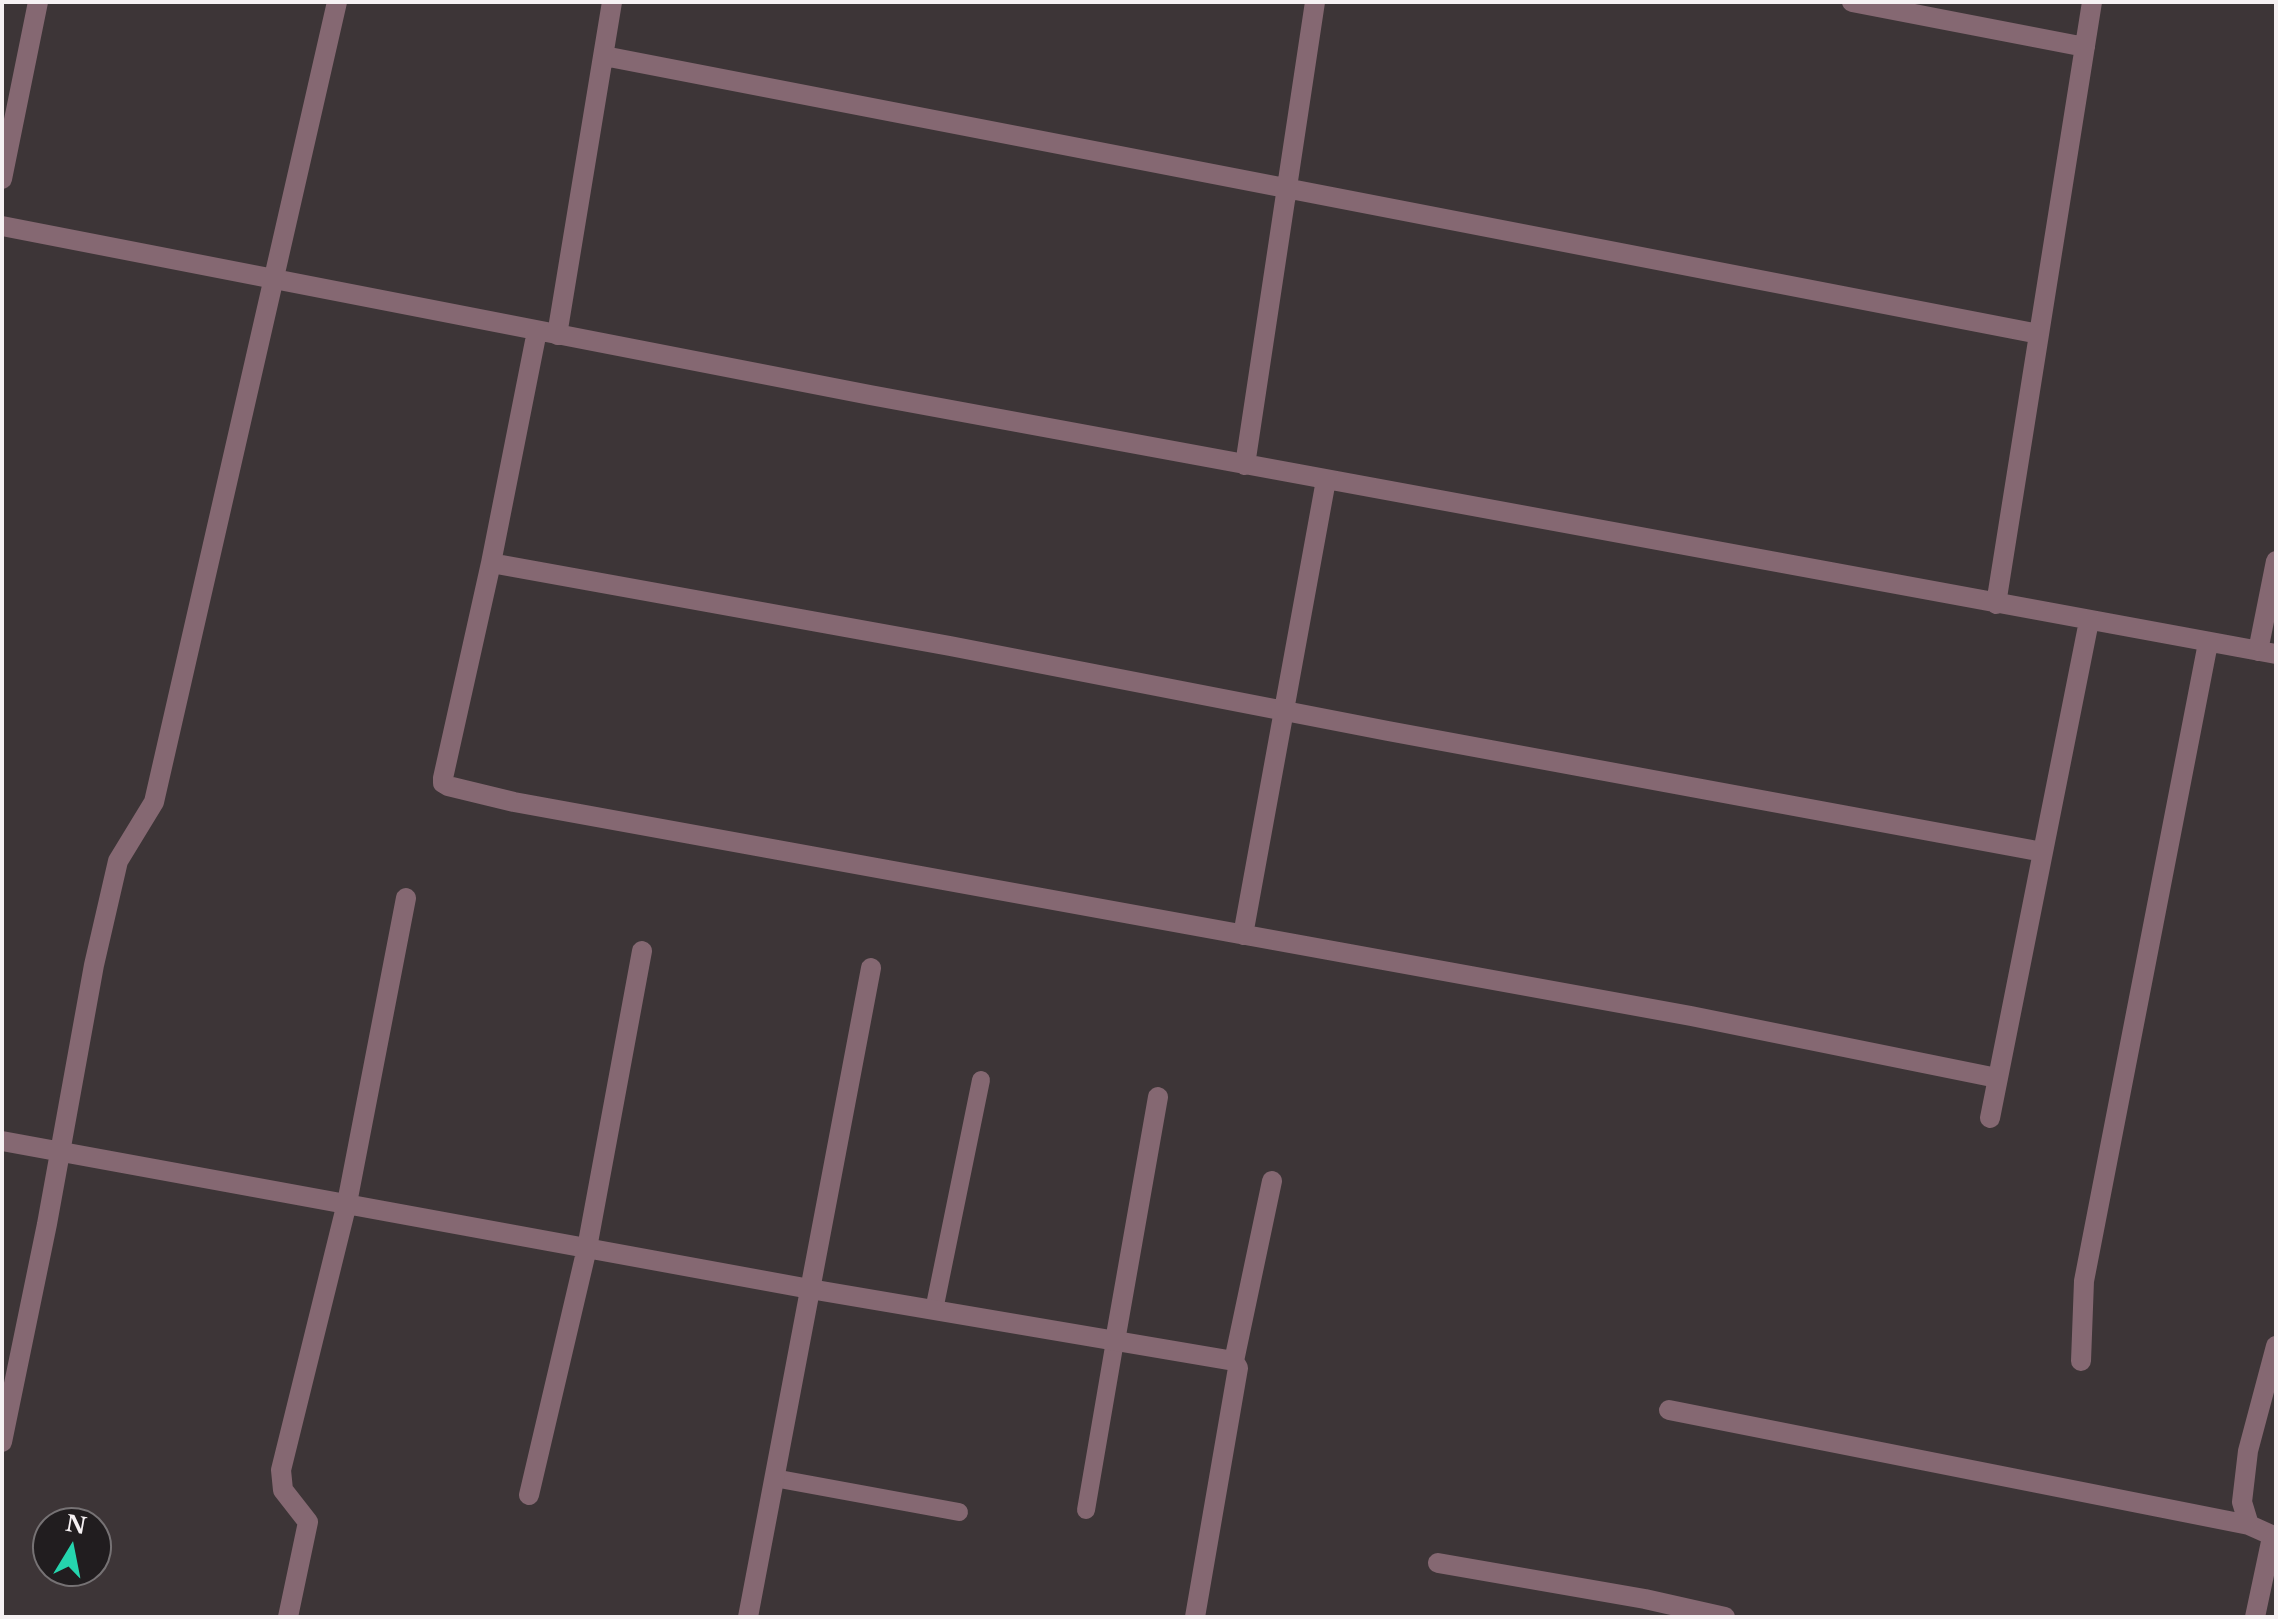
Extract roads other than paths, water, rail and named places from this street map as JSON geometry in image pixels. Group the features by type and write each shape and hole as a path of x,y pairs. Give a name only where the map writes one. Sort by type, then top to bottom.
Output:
{"street":[{"path":"2,179 38,2"},
{"path":"2,1442 94,965 118,861 154,802 337,2"},
{"path":"557,335 612,2"},
{"path":"1245,465 1315,2"},
{"path":"1852,2 2085,47"},
{"path":"1996,604 2092,2"},
{"path":"604,56 2039,334"},
{"path":"2,226 1245,465 2267,653 2276,561"},
{"path":"537,331 491,563 443,778 443,783 448,786 514,802 1691,1016 1997,1078"},
{"path":"1243,935 1326,480"},
{"path":"491,563 950,646 2043,852"},
{"path":"1990,1118 2089,621"},
{"path":"2081,1361 2084,1281 2208,643"},
{"path":"288,1617 308,1522 283,1490 281,1470 347,1203 406,898"},
{"path":"529,1495 587,1248 642,951"},
{"path":"748,1617 871,968"},
{"path":"1115,1341 1158,1097"},
{"path":"2,1141 810,1289 1234,1361"},
{"path":"1195,1617 1238,1368 1234,1361 1272,1181"},
{"path":"2249,1525 2242,1502 2248,1451 2276,1346"},
{"path":"1669,1410 2249,1525 2274,1537 2255,1617"},
{"path":"1438,1563 1645,1599 1725,1617"}],"lane":[{"path":"934,1310 981,1080"},
{"path":"1086,1510 1115,1341"},
{"path":"774,1478 959,1512"}]}
